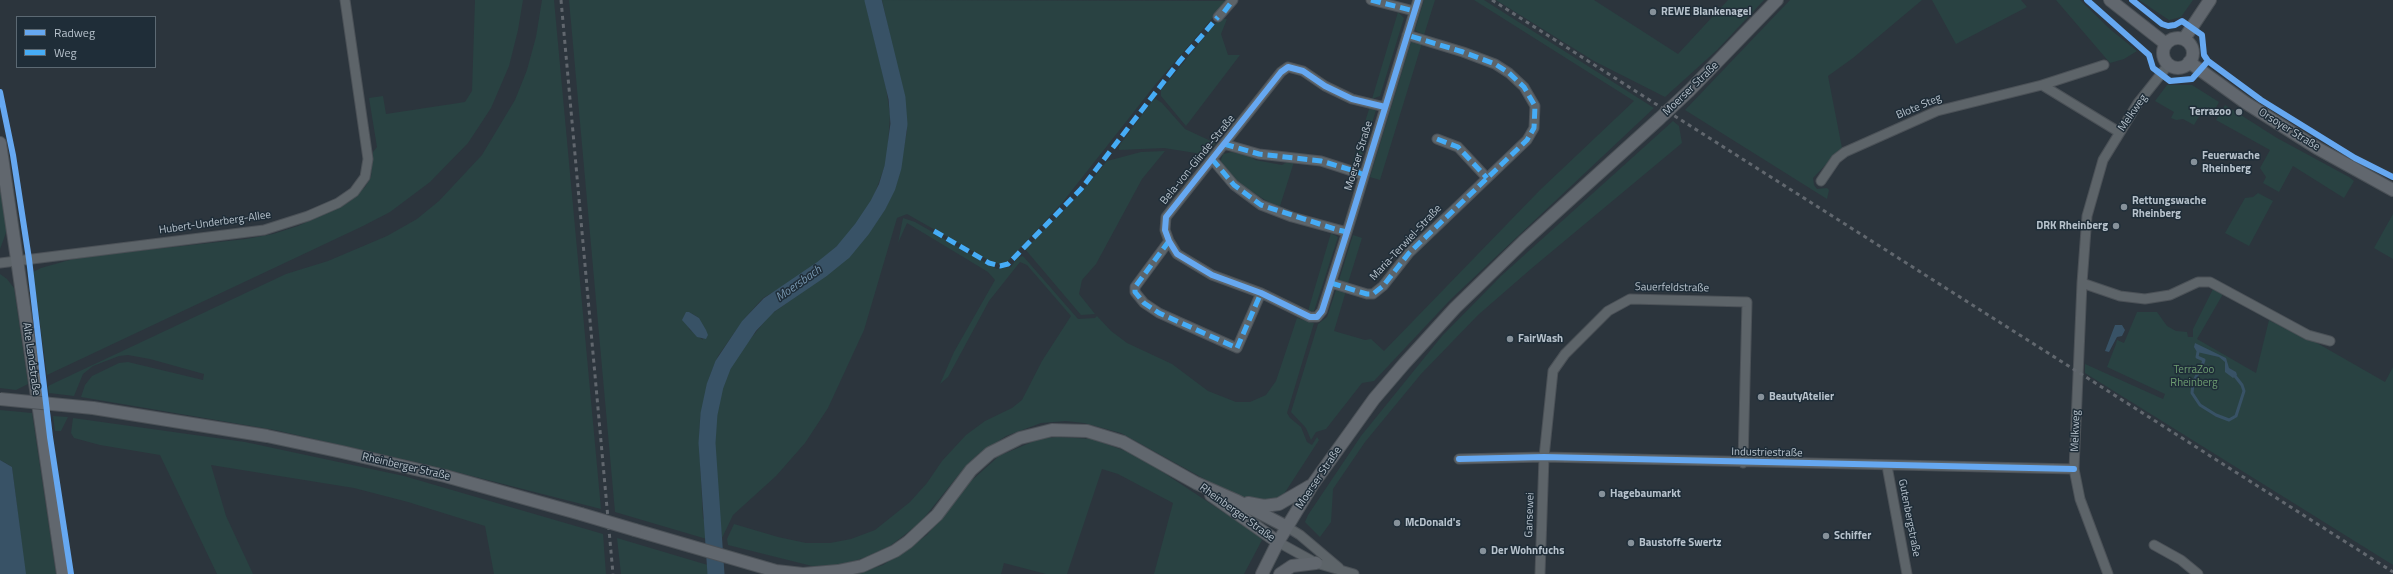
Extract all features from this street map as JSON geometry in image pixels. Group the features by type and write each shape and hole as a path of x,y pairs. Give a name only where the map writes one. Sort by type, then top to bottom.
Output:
{"main road":[{"name":"Moerser Straße","path":"1262,574 1278,542 1313,484 1374,399 1426,338 1523,242 1690,91 1777,0"},
{"path":"2110,0 2166,44"},
{"path":"2184,39 2210,0"},
{"path":"2174,38 2184,39 2192,50 2189,62 2180,67 2169,64 2163,52 2166,44 2174,38"},
{"name":"Orsoyer Straße","path":"2189,62 2246,102 2317,148 2393,190"},
{"name":"Alte Landstraße","path":"0,143 62,574"},
{"name":"Rheinberger Straße","path":"0,399 93,408 267,436 335,450 444,476 748,563 776,570 803,574 838,571 862,566 895,551 908,542 937,515 971,470 990,453 1020,438 1034,433 1052,430 1070,429 1104,435 1123,442 1196,483 1238,501 1286,528"},
{"name":"Rheinberger Straße","path":"1196,483 1278,542"},
{"path":"1238,501 1264,506 1279,504 1313,484"},
{"path":"1280,574 1292,566 1316,563"}],"street":[{"name":"Hubert-Underberg-Allee","path":"0,263 264,230 308,216 338,203 354,192 365,177 368,159 345,0"},
{"path":"1218,17 1233,0"},
{"path":"1371,0 1414,11"},
{"name":"Moerser Straße","path":"1261,293 1310,317 1318,317 1331,283 1418,0"},
{"name":"Maria-Terwiel-Straße","path":"1331,283 1355,291 1373,294 1383,286 1409,253 1527,140 1534,128 1536,117 1532,98 1509,73 1495,64 1407,35"},
{"name":"Melkweg","path":"2108,574 2080,499 2074,469 2082,283 2087,216 2103,160 2119,132 2169,64"},
{"name":"Blote Steg","path":"1821,181 1834,163 1845,152 1937,111 2042,85 2104,65"},
{"name":"Bela-von-Glinde-Straße","path":"1168,241 1165,230 1166,217 1281,72 1288,67 1303,71 1325,86 1352,99 1385,107"},
{"path":"2042,85 2119,132"},
{"path":"1437,139 1458,147 1488,178"},
{"path":"1224,144 1259,154 1322,161 1364,175"},
{"path":"1212,159 1234,185 1261,205 1292,217 1347,232"},
{"path":"1168,241 1177,254 1212,275 1261,293 1237,348 1159,313 1144,303 1135,292 1135,287 1168,241"},
{"path":"2082,283 2120,296 2145,299 2170,295 2198,282 2210,282 2308,335 2330,341"},
{"name":"Sauerfeldstraße","path":"1544,457 1553,371 1565,354 1608,311 1630,299 1747,302 1743,463"},
{"name":"Industriestraße","path":"1459,459 1544,457 1743,463 2074,469"},
{"name":"Gansewei","path":"1540,574 1544,457"},
{"name":"Gutenbergstraße","path":"1887,466 1907,574"},
{"path":"1286,528 1300,535 1340,569"},
{"path":"1278,542 1316,563 1354,574"},
{"path":"2154,544 2181,560 2198,574"}],"green space":[{"path":"475,0 523,0 518,30 509,66 491,108 468,143 430,182 390,212 363,226 47,375 33,272 41,268 73,259 246,239 273,234 298,226 349,202 365,187 371,177 373,152 377,147 369,98 383,96 386,114 465,102 472,91"},
{"path":"542,0 554,0 601,509 433,466 275,430 81,397 85,385 92,376 119,363 128,362 203,380 204,374 150,359 128,355 119,356 93,366 83,374 74,396 49,393 48,386 286,274 328,261 387,236 417,219 439,201 482,155 515,100 527,70 536,37"},
{"path":"569,0 865,0 886,87 890,115 887,160 871,204 846,238 809,271 763,298 744,319 718,356 709,378 700,419 699,442 703,518 709,528 710,540 615,512","holes":["686,312 689,312 699,318 703,340 689,329"]},
{"path":"882,0 1227,1 1155,85 1062,203 1007,262 1000,264 988,260 907,214 897,218 864,330 828,408 805,443 776,476 733,515 722,538 714,462 715,425 718,403 727,374 737,355 770,315 842,263 863,241 884,211 897,182 907,131 905,104"},
{"path":"1424,0 1435,0 1424,35 1415,30"},
{"path":"1474,0 1484,0 1654,108 1451,299 1374,381 1362,383 1326,429 1316,432 1311,440 1306,428 1291,412 1318,324 1327,317 1336,290 1346,291 1334,331 1365,340 1371,339 1384,351 1540,190 1634,101"},
{"path":"1496,0 1594,0 1678,54 1728,0 1764,0 1717,50 1665,97 1594,61"},
{"path":"1790,0 1922,0 1853,58 1828,76 1842,148 1813,178 1814,185 1817,189 1827,188 1829,190 1827,199 1685,110"},
{"path":"1932,0 2021,0 2027,7 1956,44"},
{"path":"2056,0 2080,0 2111,30 2137,51 2124,59 2110,63"},
{"path":"2139,0 2193,0 2181,17 2169,20"},
{"path":"1398,12 1404,18 1380,96 1372,99"},
{"path":"1220,18 1227,19 1221,34 1228,55 1240,55 1186,126 1161,96 1161,90"},
{"path":"1414,41 1422,43 1380,180 1370,177 1411,42"},
{"path":"2167,85 2192,85 2219,102 2213,113 2201,113 2194,125 2183,119 2176,120 2171,118 2174,112 2155,101"},
{"path":"1156,99 1162,103 1185,129 1215,143 1208,155 1164,148 1119,150 1119,146 1153,100"},
{"path":"2225,105 2277,138 2349,177 2354,181 2344,198 2293,166 2279,192 2263,183 2266,177 2260,168 2270,150 2216,120"},
{"path":"1370,106 1376,110 1359,166 1351,167"},
{"path":"1673,121 1679,126 1682,143 1478,315 1421,374 1365,442 1333,489 1331,522 1320,537 1305,522 1308,515 1361,436 1442,336 1501,276"},
{"path":"1165,151 1142,179 1096,264 1082,280 1079,294 1095,314 1081,315 1025,249 1080,194 1107,161 1141,152"},
{"path":"1232,152 1251,156 1255,160 1282,165 1287,162 1294,162 1279,209 1272,207 1270,203 1246,188 1241,188 1220,163 1223,154"},
{"path":"0,188 7,230 0,249"},
{"path":"2258,193 2273,201 2249,246 2225,233 2245,198 2253,197"},
{"path":"2393,214 2393,259 2374,248"},
{"path":"903,218 915,222 997,269 1011,267 1018,257 1023,256 1078,319 1095,318 1097,316 1111,331 1127,343 1172,364 1208,391 1236,402 1250,402 1266,395 1276,381 1297,318 1314,323 1287,413 1290,418 1301,427 1307,442 1312,445 1317,437 1319,440 1282,497 1276,500 1253,502 1228,492 1121,433 1084,423 1066,421 1041,423 1006,436 977,455 964,468 920,523 890,546 867,557 839,565 812,566 728,545 727,539 734,524 778,537 806,543 830,543 851,539 875,530 910,502 927,483 942,461 966,435 985,421 1012,408 1022,400 1042,361 1071,316 1027,265 1020,262 989,301 948,377 940,384 954,352 995,280 988,272 907,223 898,243"},
{"path":"1331,233 1338,237 1314,311 1308,311"},
{"path":"1353,235 1362,238 1348,283 1339,280"},
{"path":"0,274 7,279 14,288 28,384 16,390 0,388"},
{"name":"TerraZoo Rheinberg","path":"2213,289 2223,294 2197,339 2256,373 2269,320 2274,323 2275,319 2385,382 2393,367 2393,565 2085,373 2085,364 2163,399 2165,394 2107,367 2117,340 2124,343 2137,312 2157,312 2167,326 2176,331 2187,332 2188,337 2193,337 2193,329"},
{"path":"0,410 32,413 56,574 25,574 12,467 0,460"},
{"path":"53,416 68,417 61,431 55,431"},
{"path":"73,418 245,442 404,476 603,534 606,574 494,574 485,526 408,502 354,488 211,465 226,516 253,574 217,574 160,455 100,445 74,438 71,433"},
{"path":"1057,437 1092,439 1131,453 1152,465 1258,535 1262,540 1244,574 1154,574 1173,503 1118,474 1102,469 1067,574 1046,574 1004,563 1001,574 854,574 883,565 927,535 970,482 999,456 1039,439"},
{"path":"617,538 711,566 712,570 710,574 621,574"}],"water":[{"path":"686,312 689,312 699,318 708,335 706,339 697,337 682,320"},
{"path":"2115,325 2122,325 2125,330 2122,336 2117,337 2109,352 2105,351"},
{"path":"2195,343 2226,358 2229,368 2236,372 2237,375 2233,378 2225,372 2225,362 2219,357 2197,352 2194,347"},
{"path":"0,460 12,467 26,574 0,574"}],"waterway":[{"name":"Moersbach","path":"716,574 707,443 709,414 715,386 723,365 749,326 769,305 822,269 843,252 862,229 878,205 887,187 893,167 899,124 897,98 873,0"},
{"path":"2198,352 2197,357 2204,360 2193,383 2192,393 2200,405 2216,415 2229,420 2236,416 2244,391 2242,385 2235,376"}],"railway":[{"path":"561,0 613,574"},
{"path":"1492,0 2393,572"}],"marked path":[{"path":"1224,12 1233,0"},
{"path":"1371,0 1414,11"},
{"path":"934,231 989,263 1000,266 1008,264 1081,189 1179,62 1218,17"},
{"path":"1331,283 1367,294 1373,294 1383,286 1409,253 1527,140 1534,128 1535,106 1524,87 1509,73 1495,64 1463,52 1407,35"},
{"path":"1437,139 1458,147 1487,178"},
{"path":"1224,144 1259,154 1321,161 1355,171 1364,175 1363,178"},
{"path":"1212,159 1234,185 1261,205 1338,230 1347,232 1348,230"},
{"path":"1169,241 1135,287 1135,292 1144,303 1159,313 1237,348 1261,293"}],"cycle path":[{"path":"1385,107 1352,99 1325,86 1303,71 1288,67 1281,72 1166,217 1165,230 1169,241 1177,254 1212,275 1261,293 1310,317 1317,317 1322,311 1347,232 1418,0"},
{"path":"2087,0 2149,55 2153,68 2170,81 2192,79 2208,61"},
{"path":"2132,0 2162,24 2168,26 2175,25 2182,21 2202,35 2204,55 2208,61 2261,100 2355,158 2393,177"},
{"path":"0,92 13,155 29,259 50,437 71,574"},
{"path":"1459,459 1544,457 2074,469"}],"place":[{"name":"REWE Blankenagel","path":"1653,12"},
{"name":"Terrazoo","path":"2239,112"},
{"name":"Feuerwache Rheinberg","path":"2194,162"},
{"name":"Rettungswache Rheinberg","path":"2124,207"},
{"name":"DRK Rheinberg","path":"2116,226"},
{"name":"FairWash","path":"1510,339"},
{"name":"BeautyAtelier","path":"1761,397"},
{"name":"Hagebaumarkt","path":"1602,494"},
{"name":"McDonald's","path":"1397,523"},
{"name":"Schiffer","path":"1826,536"},
{"name":"Baustoffe Swertz","path":"1631,543"},
{"name":"Der Wohnfuchs","path":"1483,551"}]}
